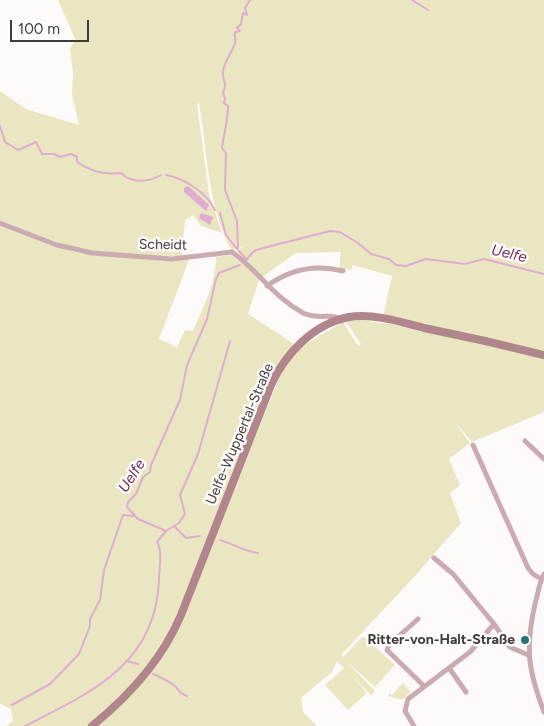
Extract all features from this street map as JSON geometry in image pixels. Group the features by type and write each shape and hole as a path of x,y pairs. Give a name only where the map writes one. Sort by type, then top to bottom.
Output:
{"main road":[{"name":"Uelfe-Wuppertal-Straße","path":"92,726 149,669 170,638 271,385 280,367 306,339 342,319 357,316 382,319 544,355"}],"street":[{"name":"Scheidt","path":"0,223 57,244 92,253 172,259 232,252 250,267 267,286"},
{"path":"342,319 337,317 320,318 309,315 278,296 267,286 277,279 305,269 326,268 343,271"},
{"path":"524,441 544,459"},
{"path":"473,445 528,568 533,574 543,577 533,613 528,655 532,678 544,712"},
{"path":"434,558 453,574 494,624 510,647 528,655"},
{"path":"418,619 389,645 387,650 424,686"},
{"path":"414,726 404,708 408,698 470,652 494,624"},
{"path":"449,668 466,692"}],"shaded area":[{"path":"58,0 544,0 544,353 383,316 392,276 353,265 351,270 339,268 341,252 296,253 262,277 236,251 246,245 232,251 224,234 213,198 199,103 197,104 209,194 222,233 201,226 193,215 185,220 182,256 127,255 73,247 0,220 0,91 26,109 79,125 72,95 73,73 70,49 75,39"},
{"path":"188,186 209,205 206,211 184,192 184,188"},
{"path":"201,213 213,217 210,225 199,218"},
{"path":"0,225 77,253 164,261 189,260 159,339 177,347 185,330 193,331 201,313 214,276 216,257 231,255 251,270 259,280 248,314 296,345 283,358 174,626 150,666 89,726 6,726 13,721 11,709 0,704"},
{"path":"355,319 409,327 544,357 544,412 472,442 454,421 470,443 449,459 460,485 450,493 461,523 415,576 341,655 343,657 363,636 395,665 375,687 347,662 375,691 372,696 352,676 367,693 348,710 325,685 344,668 337,661 332,672 301,698 303,712 317,726 95,726 168,645 283,369 299,348 343,322 358,346 361,344 346,322"},
{"path":"403,683 411,692 402,700 388,696 390,693 392,695"}],"waterway":[{"path":"238,249 237,221 225,190 226,153 222,148 228,106 224,103 223,92 225,84 223,71 235,43 235,32 240,31 237,28 241,24 243,13 247,15 245,8 250,0"},
{"path":"412,0 428,10"},
{"path":"0,126 5,142 18,150 36,142 42,154 54,154 60,157 71,154 77,157 77,162 98,172 121,173 125,177 141,181 161,175"},
{"path":"166,175 180,179 194,187 201,192 215,210"},
{"path":"220,213 226,235 237,249"},
{"name":"Uelfe","path":"246,260 254,251 330,231 340,232 371,254 389,259 396,265 406,266 426,259 465,264 484,259 544,274"},
{"path":"239,251 246,259"},
{"name":"Uelfe","path":"25,726 74,701 116,672 133,654 146,633 155,609 159,580 160,555 157,542 166,531 138,519 127,507 128,502 136,494 143,477 150,472 151,465 180,400 187,365 207,319 216,279 219,273 240,265"},
{"path":"166,531 179,523 185,514 180,495 198,454 230,341"},
{"path":"12,705 50,684 79,654 90,626 90,619 100,600 104,570 123,515 134,516"},
{"path":"174,526 186,538 200,536"},
{"path":"220,540 258,553"},
{"path":"126,661 138,664"},
{"path":"153,674 170,682 187,696"}],"place":[{"name":"Ritter-von-Halt-Straße","path":"525,640"}]}
